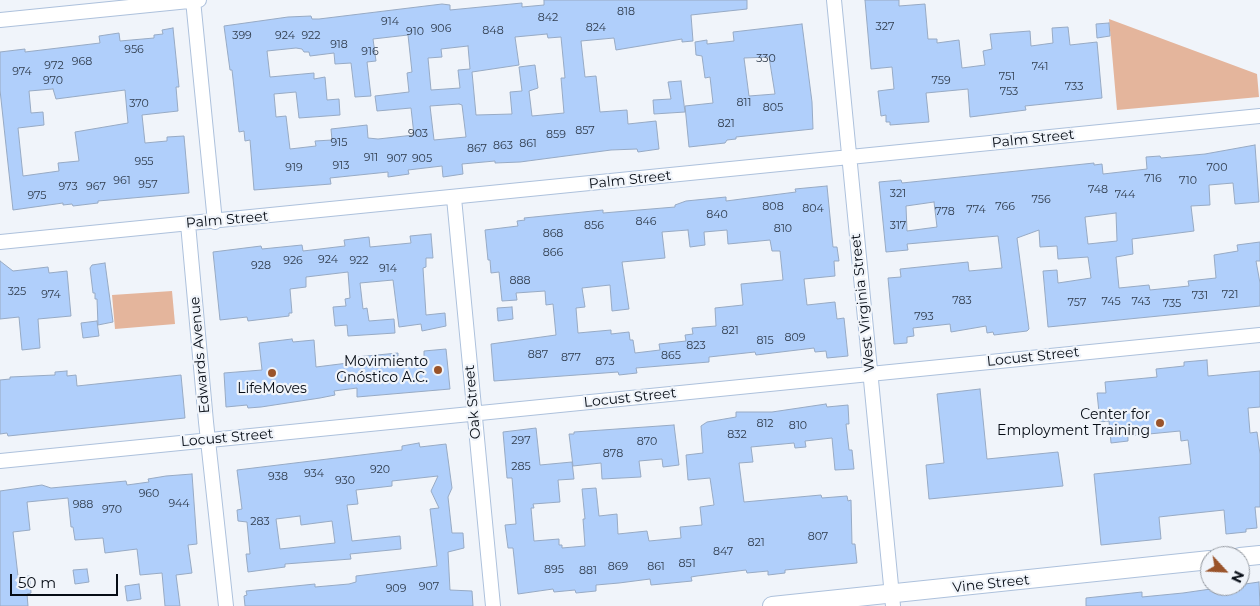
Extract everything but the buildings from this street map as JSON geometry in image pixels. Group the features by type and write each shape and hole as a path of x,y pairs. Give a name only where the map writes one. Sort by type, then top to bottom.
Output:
{"main road":[{"name":"Vine Street","path":"772,606 892,600 1200,561"}],"street":[{"path":"193,0 216,222"},
{"path":"0,20 199,0"},
{"name":"West Virginia Street","path":"834,0 892,600"},
{"name":"Palm Street","path":"0,242 216,222 1260,116"},
{"name":"Oak Street","path":"454,198 493,606"},
{"name":"Edwards Avenue","path":"188,224 226,606"},
{"name":"Locust Street","path":"0,462 1260,335"}],"shaded area":[{"path":"1109,19 1257,74 1259,97 1117,110"},
{"path":"172,291 175,324 115,329 112,295"}],"place":[{"name":"Movimiento Gnóstico A.C.","path":"438,370"},
{"name":"LifeMoves","path":"272,373"},
{"name":"Center for Employment Training","path":"1160,423"}]}
